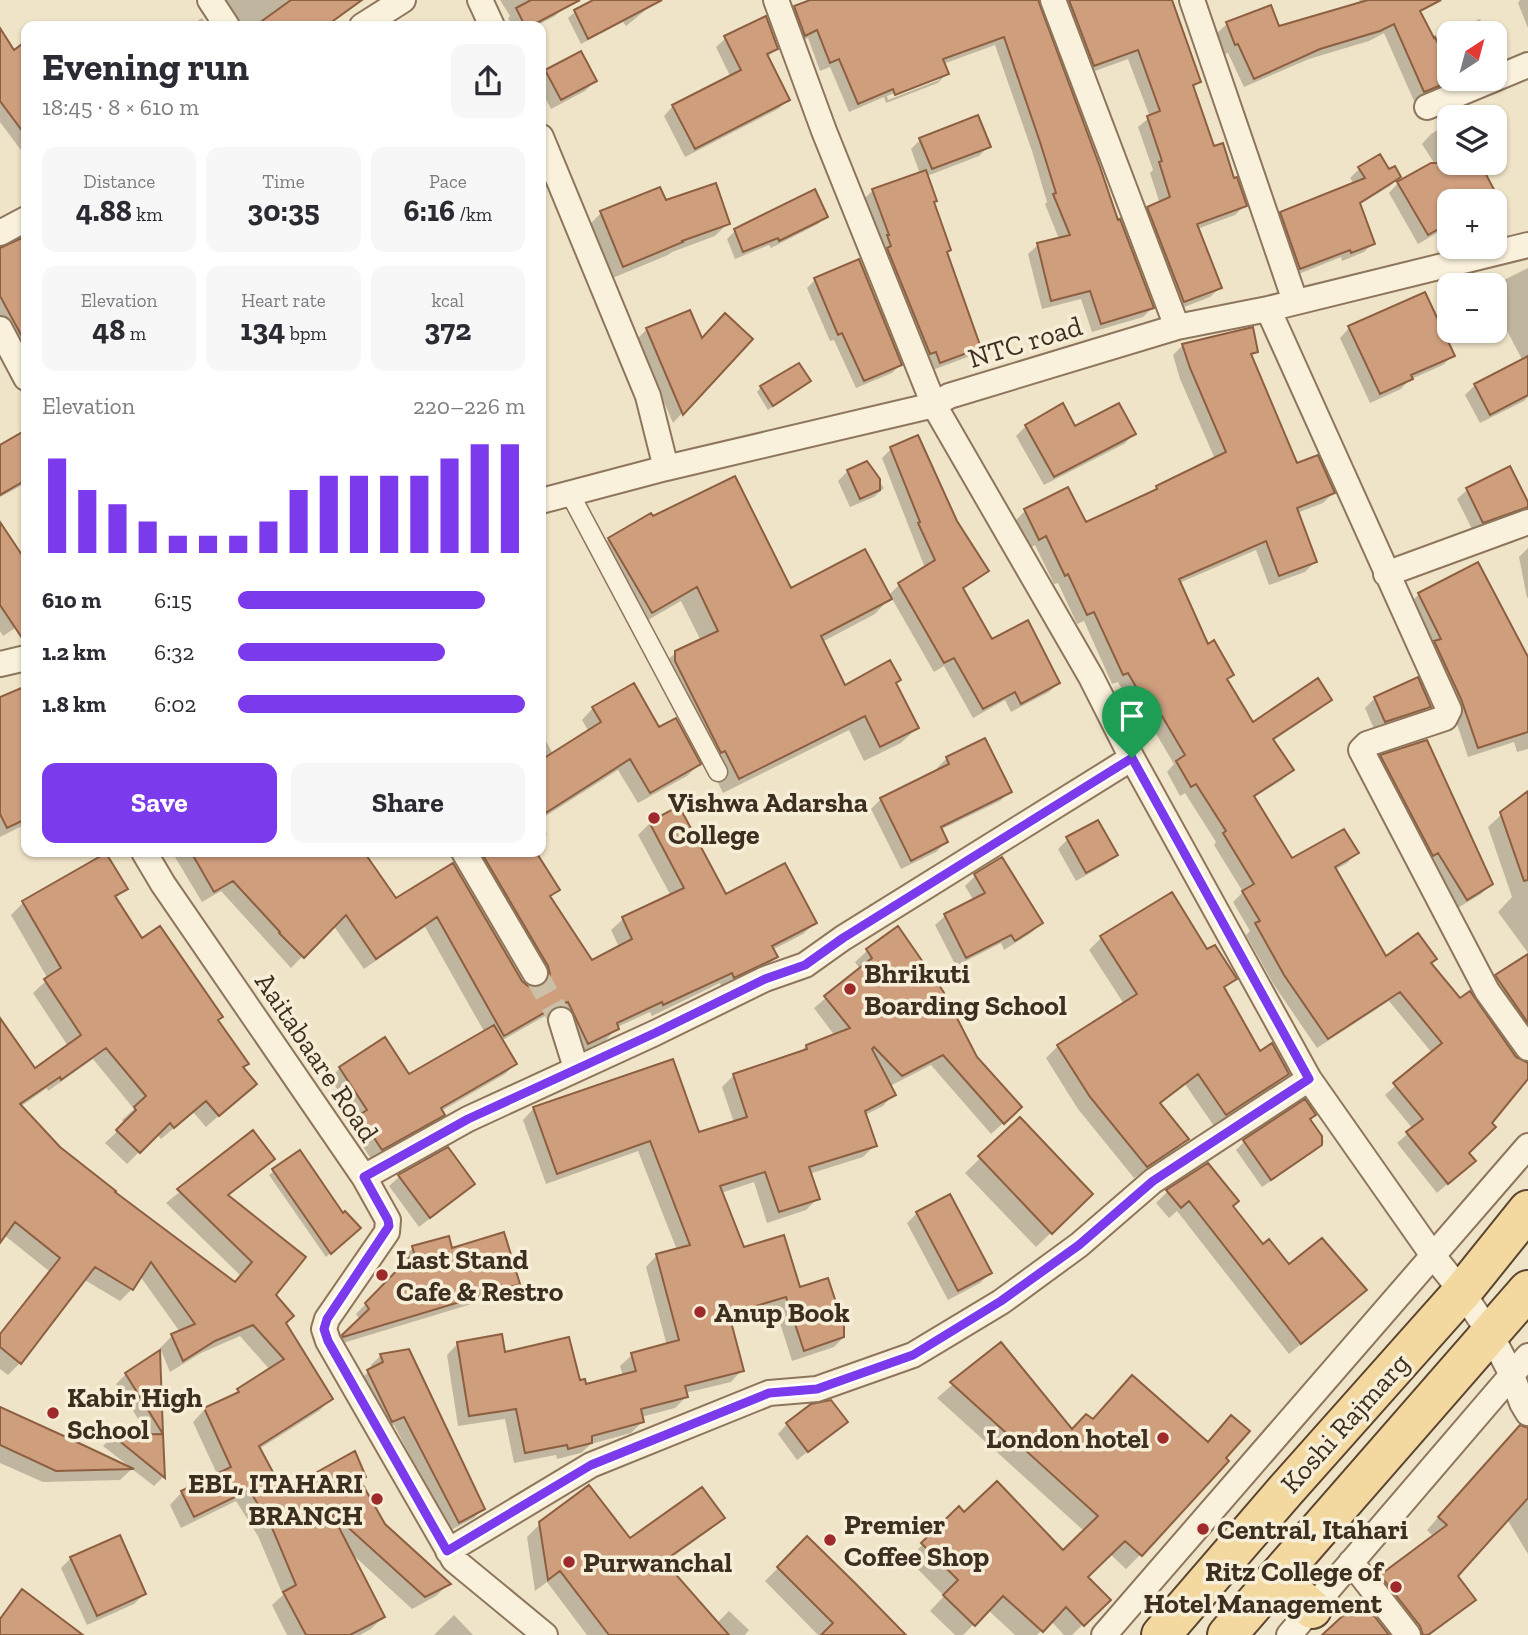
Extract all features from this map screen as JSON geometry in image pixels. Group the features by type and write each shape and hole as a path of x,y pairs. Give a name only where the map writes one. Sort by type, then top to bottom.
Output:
{"main road":[{"name":"Koshi Rajmarg","path":"1161,1635 1462,1292 1528,1210"},
{"name":"Koshi Rajmarg","path":"1227,1635 1528,1290"},
{"path":"1277,1578 1300,1622"}],"street":[{"path":"210,0 224,21"},
{"path":"370,21 403,0"},
{"path":"480,0 490,21"},
{"path":"776,0 824,131 934,405 1091,677 1132,758 1309,1079 1491,1335 1520,1365 1522,1403 1528,1413"},
{"path":"1053,0 1177,327"},
{"path":"1192,0 1295,301"},
{"path":"1427,107 1528,65"},
{"path":"546,149 648,396 666,468"},
{"path":"0,233 21,222"},
{"name":"NTC road","path":"546,499 666,468 934,405 949,396 1177,327 1268,309 1528,245"},
{"path":"1268,309 1449,710 1445,718 1367,744 1361,750 1487,991 1528,1048"},
{"path":"0,329 20,359"},
{"path":"569,492 718,772"},
{"path":"1386,574 1528,522"},
{"path":"364,1177 468,1119 765,979 805,965 843,938 1132,758"},
{"name":"Aaitabaare Road","path":"147,857 364,1177 388,1220 389,1226 327,1319 324,1329 328,1341 447,1551 454,1560 544,1635"},
{"path":"467,857 535,973"},
{"path":"561,1020 576,1068"},
{"path":"447,1551 591,1465 769,1393 817,1389 913,1355 1001,1301 1079,1245 1153,1181 1309,1079"},
{"path":"1104,1635 1528,1146"},
{"path":"1300,1622 1520,1365"},
{"path":"1351,1562 1408,1635"}],"building":[{"path":"291,0 362,0 333,21 262,21"},
{"path":"531,0 580,0 540,21 522,21 516,8"},
{"path":"593,0 662,0 588,39 574,10"},
{"path":"810,0 1038,0 1118,220 1120,219 1154,308 1101,324 1090,291 1051,301 1037,243 1070,235 1053,194 1056,193 1004,37 943,59 949,74 895,95 893,89 858,104 839,59 830,63 817,30 805,36 794,6"},
{"path":"1069,0 1172,0 1201,82 1193,85 1214,146 1223,143 1234,178 1237,177 1247,206 1197,224 1222,288 1184,302 1147,207 1170,197 1159,162 1162,161 1147,116 1160,111 1138,50 1094,66"},
{"path":"1368,0 1441,0 1420,11 1437,41 1437,87 1424,92 1394,24 1380,31 1320,49 1254,79 1226,22 1271,5 1279,26"},
{"path":"766,16 778,49 767,54 790,100 695,149 672,105 741,70 724,36"},
{"path":"0,28 14,50 21,45 21,129 0,101"},
{"path":"581,51 597,81 561,100 546,69"},
{"path":"978,115 991,147 932,169 919,138"},
{"path":"1380,154 1389,169 1395,166 1401,177 1360,203 1375,244 1351,253 1350,250 1300,269 1280,212 1365,178 1358,167"},
{"path":"1431,163 1437,163 1437,175 1486,175 1494,189 1437,189 1437,230 1428,235 1397,182"},
{"path":"926,170 951,250 947,252 981,348 940,363 936,352 930,354 887,248 891,246 889,235 872,189"},
{"path":"716,183 730,224 682,241 623,267 600,211 660,187 666,200"},
{"path":"815,189 828,217 779,241 778,238 743,252 734,229"},
{"path":"21,238 21,335 0,296 0,248"},
{"path":"859,259 902,365 864,381 842,333 838,335 814,278"},
{"path":"1425,292 1437,318 1437,343 1449,343 1455,356 1411,375 1413,379 1380,394 1348,326"},
{"path":"690,310 702,338 725,313 753,339 683,415 646,328"},
{"path":"1253,327 1258,352 1251,354 1297,463 1318,455 1335,493 1297,508 1317,562 1279,576 1266,541 1179,579 1208,644 1214,640 1234,675 1227,679 1253,722 1318,678 1332,700 1273,739 1294,770 1254,796 1292,858 1344,829 1359,853 1335,867 1386,956 1418,933 1437,959 1431,963 1460,998 1470,991 1516,1057 1528,1063 1528,1079 1492,1123 1496,1127 1469,1153 1476,1161 1448,1184 1406,1132 1423,1119 1393,1083 1442,1043 1400,992 1328,1039 1284,975 1255,923 1260,921 1242,891 1254,884 1223,833 1226,831 1196,784 1191,787 1176,761 1185,755 1162,716 1155,720 1128,673 1123,675 1094,612 1087,615 1046,536 1039,540 1024,509 1068,487 1086,522 1157,489 1156,486 1226,452 1182,344"},
{"path":"1528,356 1528,395 1490,415 1474,384"},
{"path":"799,363 811,381 773,406 760,386"},
{"path":"1063,403 1075,426 1119,403 1136,434 1054,477 1025,425"},
{"path":"21,433 21,483 0,495 0,445"},
{"path":"918,435 957,521 989,571 963,588 992,639 1028,620 1060,683 1021,704 1015,692 983,709 954,658 944,663 898,583 935,560 918,523 920,522 890,447"},
{"path":"867,461 880,479 880,490 860,499 847,470"},
{"path":"1510,466 1528,507 1483,523 1466,488"},
{"path":"735,476 791,588 865,549 892,599 821,636 845,685 890,660 901,680 896,683 919,728 880,747 865,716 739,779 725,751 721,753 675,661 675,651 718,631 697,587 652,613 608,538 651,513 653,516"},
{"path":"0,522 21,554 21,636 0,605"},
{"path":"1478,562 1528,657 1528,732 1478,748 1461,699 1434,641 1441,639 1418,593"},
{"path":"1418,677 1431,707 1385,722 1374,697"},
{"path":"634,683 659,727 676,718 701,764 650,793 630,759 546,813 546,757 601,722 592,707"},
{"path":"21,688 21,821 7,828 0,814 0,697"},
{"path":"985,738 1012,792 941,827 948,842 911,861 880,798 949,764 946,757"},
{"path":"1427,740 1493,884 1467,900 1438,853 1433,856 1380,755"},
{"path":"1528,791 1528,880 1524,881 1500,812"},
{"path":"679,806 726,894 785,863 817,923 772,946 778,957 734,978 732,973 663,1005 662,1002 617,1023 619,1029 588,1044 568,1002 504,1036 437,917 376,959 346,915 304,958 233,881 214,892 194,857 367,857 396,898 453,863 522,981 536,988 548,981 548,966 484,857 539,857 560,890 550,896 592,960 632,939 622,917 684,888 649,822"},
{"path":"1098,820 1118,855 1086,873 1066,837"},
{"path":"99,857 108,857 128,889 115,896 142,938 160,926 223,1017 218,1020 249,1064 243,1067 257,1084 219,1116 206,1101 174,1128 170,1123 140,1153 116,1130 146,1096 106,1048 61,1080 60,1077 20,1104 60,1147 235,1282 252,1262 177,1189 253,1130 275,1159 228,1195 306,1257 276,1295 294,1316 286,1323 333,1399 259,1446 283,1491 355,1451 366,1477 360,1480 385,1524 451,1584 425,1597 331,1512 385,1617 350,1635 306,1635 283,1592 296,1585 270,1523 249,1490 194,1517 181,1491 231,1467 204,1408 239,1392 237,1389 284,1359 253,1325 215,1341 183,1361 171,1334 195,1324 151,1262 133,1290 95,1267 21,1364 0,1347 0,1334 60,1258 15,1222 0,1243 0,1018 35,1068 81,1035 44,979 61,968 22,901"},
{"path":"1002,857 1043,923 1015,941 1011,935 966,958 944,914 985,893 974,874"},
{"path":"1172,892 1207,949 1215,945 1237,979 1224,987 1260,1051 1272,1043 1289,1074 1226,1115 1198,1074 1160,1103 1189,1139 1147,1167 1090,1097 1057,1045 1137,994 1100,936"},
{"path":"898,926 943,991 977,1057 1022,1107 1004,1124 943,1055 902,1076 874,1047 872,1049 896,1095 865,1111 877,1146 809,1167 820,1199 779,1212 765,1172 720,1186 744,1247 784,1235 800,1287 828,1278 844,1327 844,1337 804,1351 786,1297 729,1314 744,1371 685,1386 688,1397 641,1409 644,1422 592,1436 592,1443 568,1449 567,1445 525,1453 516,1409 469,1416 457,1342 502,1334 505,1352 569,1337 580,1380 585,1379 586,1384 636,1371 631,1353 679,1340 656,1254 690,1245 650,1141 557,1174 533,1107 673,1059 699,1132 747,1117 733,1074 807,1049 806,1045 850,1028 824,996 872,958 866,949"},
{"path":"1528,954 1528,1023 1495,975"},
{"path":"494,1025 517,1064 441,1108 445,1115 382,1150 359,1115 367,1110 339,1067 385,1037 409,1074"},
{"path":"1305,1099 1316,1115 1310,1119 1322,1136 1322,1145 1271,1180 1243,1140"},
{"path":"1020,1117 1093,1194 1052,1234 978,1156"},
{"path":"448,1147 475,1184 430,1218 398,1175"},
{"path":"300,1150 343,1213 345,1211 361,1228 331,1254 272,1169"},
{"path":"1208,1163 1239,1201 1233,1206 1263,1244 1269,1239 1289,1264 1322,1238 1367,1290 1301,1344 1189,1201 1181,1208 1166,1190"},
{"path":"950,1194 992,1273 958,1291 916,1212"},
{"path":"504,1232 520,1284 343,1337 369,1309 365,1303 414,1253 412,1246 449,1236 452,1248"},
{"path":"1001,1342 1072,1429 1086,1414 1093,1419 1132,1375 1208,1442 1231,1415 1250,1431 1226,1458 1229,1461 1142,1556 1125,1541 1088,1577 1111,1600 1084,1626 1066,1607 1043,1632 1003,1596 975,1626 943,1595 958,1580 921,1543 959,1506 964,1512 997,1481 1063,1550 1098,1516 950,1382"},
{"path":"409,1349 485,1509 459,1523 404,1417 392,1422 367,1370 383,1362 380,1354"},
{"path":"160,1350 163,1434 125,1373"},
{"path":"831,1400 848,1422 808,1452 786,1423 811,1404"},
{"path":"0,1407 134,1469 56,1471 0,1445"},
{"path":"1520,1425 1528,1428 1528,1498 1458,1576 1476,1600 1428,1635 1423,1635 1420,1626 1380,1575 1447,1525 1438,1517"},
{"path":"163,1434 165,1478 112,1435"},
{"path":"589,1485 630,1538 702,1487 725,1518 664,1561 729,1635 609,1635 560,1571 548,1580 539,1522"},
{"path":"120,1535 146,1594 97,1616 70,1557"},
{"path":"807,1536 906,1635 821,1635 833,1623 777,1567"},
{"path":"22,1589 83,1635 0,1635 0,1619"},
{"path":"1361,1599 1389,1635 1322,1635"}],"tunnel":[{"path":"535,973 561,1020"}],"place":[{"name":"Vishwa Adarsha College","path":"654,818"},
{"name":"Bhrikuti Boarding School","path":"850,989"},
{"name":"Last Stand Cafe & Restro","path":"382,1275"},
{"name":"Anup Book","path":"700,1312"},
{"name":"Kabir High School","path":"53,1413"},
{"name":"London hotel","path":"1163,1438"},
{"name":"EBL, ITAHARI BRANCH","path":"377,1499"},
{"name":"Central, Itahari","path":"1203,1529"},
{"name":"Premier Coffee Shop","path":"830,1540"},
{"name":"Purwanchal","path":"569,1562"},
{"name":"Ritz College of Hotel Management","path":"1396,1587"}],"route":[{"path":"1132,758 1309,1079 1153,1181 1079,1245 1001,1301 913,1355 817,1389 769,1393 591,1465 447,1551 363,1406 324,1329 327,1319 389,1226 364,1177 468,1119 765,979 805,965 843,938 1132,758"}]}
